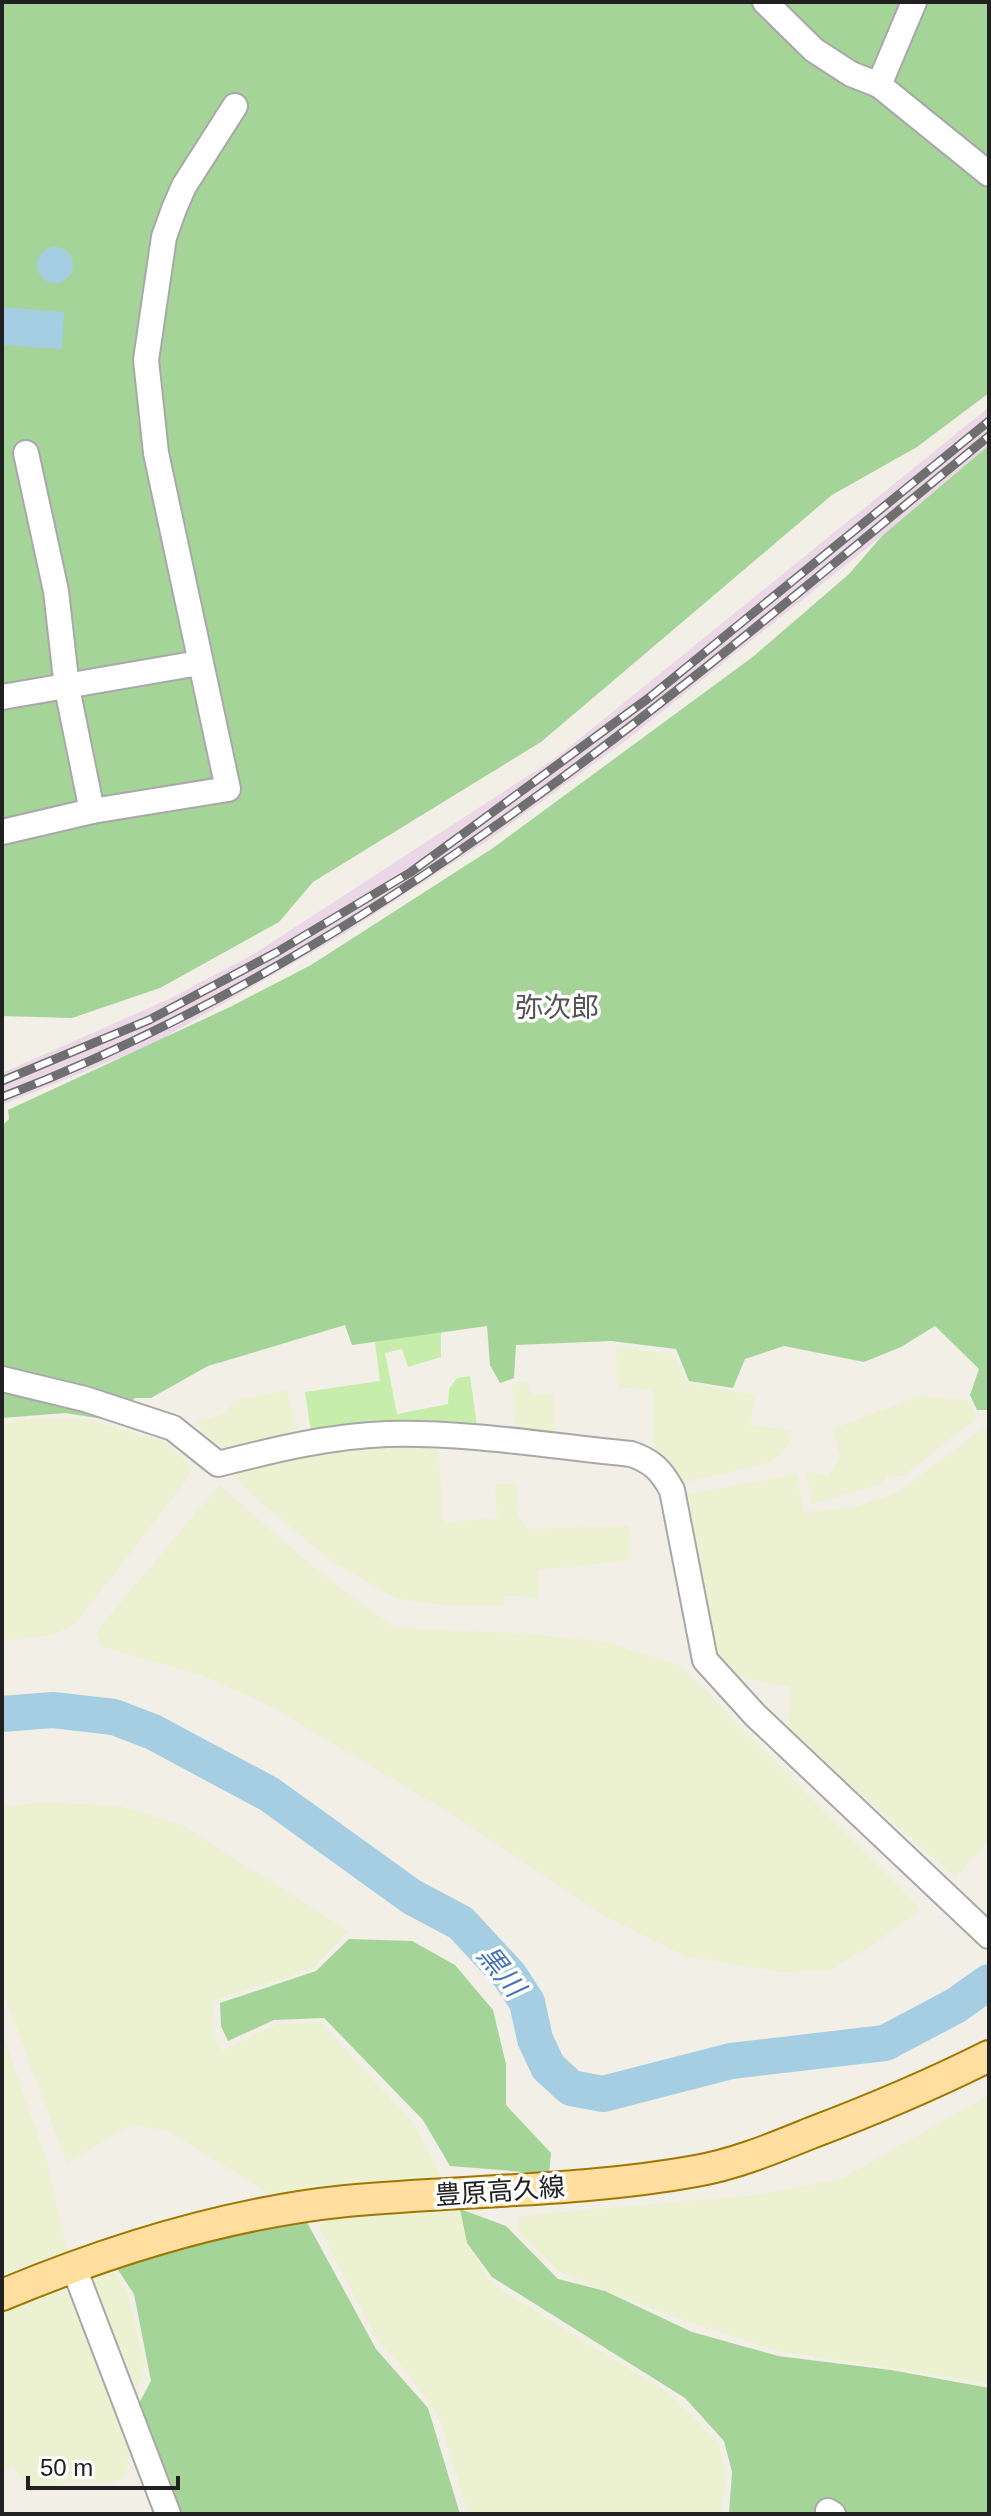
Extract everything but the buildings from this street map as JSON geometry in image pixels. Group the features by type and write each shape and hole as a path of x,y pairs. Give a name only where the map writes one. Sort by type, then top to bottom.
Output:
{"main road":[{"name":"豊原高久線","path":"2,2295 184,2233 287,2210 345,2201 627,2182 700,2171 758,2154 893,2101 989,2056"}],"street":[{"path":"765,2 814,50 851,74 879,85 989,174"},
{"path":"879,85 914,2"},
{"path":"2,832 92,811 228,789 156,453 146,360 164,237 184,186 235,106"},
{"path":"26,453 56,591 67,688 92,811"},
{"path":"2,697 199,663"},
{"path":"2,1379 85,1399 173,1428 218,1464 338,1438 385,1434 446,1435 631,1454 646,1460 663,1474 672,1490 705,1660 755,1715 989,1936"},
{"path":"74,2268 168,2514"}],"shaded area":[{"path":"989,407 989,445 882,536 628,739 493,837 344,934 153,1044 2,1105 2,1073 169,999 254,954 557,757"}],"green space":[{"path":"2,2 989,2 989,393 917,447 832,495 541,742 313,882 279,922 160,988 72,1018 2,1016"},
{"path":"989,445 989,1410 977,1410 970,1395 979,1369 935,1326 901,1347 864,1362 784,1346 745,1359 733,1388 689,1381 676,1349 611,1341 516,1345 514,1378 500,1383 490,1365 487,1326 352,1345 345,1325 208,1366 151,1398 135,1398 110,1420 65,1413 2,1418 2,1126 9,1119 8,1110 230,1007 311,965 493,848 754,656 849,574 882,536"},
{"path":"441,1330 441,1357 408,1367 402,1349 385,1353 397,1414 448,1404 449,1389 457,1378 470,1376 477,1426 311,1432 305,1392 380,1381 375,1342"},
{"path":"616,1347 674,1354 687,1383 755,1395 750,1425 791,1430 789,1444 780,1455 765,1464 681,1483 653,1446 653,1389 618,1388"},
{"path":"512,1382 528,1382 532,1396 553,1394 556,1433 516,1431"},
{"path":"287,1390 297,1433 225,1450 200,1429 197,1422 227,1412 230,1402"},
{"path":"918,1396 969,1400 977,1417 903,1476 887,1475 880,1484 812,1504 806,1471 829,1476 840,1456 833,1429"},
{"path":"22,1419 85,1419 163,1441 192,1466 187,1479 76,1623 52,1635 2,1641 2,1424"},
{"path":"989,1424 989,1841 955,1877 788,1730 790,1687 725,1674 703,1624 686,1495 796,1474 804,1512 852,1508 899,1492"},
{"path":"438,1443 443,1523 497,1518 495,1484 516,1484 518,1515 528,1529 629,1526 631,1560 539,1570 537,1597 504,1596 503,1605 450,1606 397,1599 333,1562 257,1499 228,1470 325,1447"},
{"path":"219,1485 314,1568 395,1628 519,1633 606,1642 681,1666 921,1910 869,1947 829,1970 781,1972 685,1956 605,1916 450,1813 270,1706 204,1676 100,1646 96,1632"},
{"path":"42,1802 120,1806 182,1825 348,1931 314,1968 212,2001 215,2038 221,2051 277,2024 320,2022 416,2127 441,2176 299,2195 269,2193 168,2131 131,2124 67,2163 2,1989 2,1807"},
{"path":"349,1939 412,1941 455,1965 493,2010 506,2064 506,2105 551,2153 549,2174 450,2166 423,2120 324,2018 274,2020 228,2041 221,2026 220,2003 316,1971"},
{"path":"2,2032 47,2162 67,2252 2,2274"},
{"path":"989,2095 989,2383 778,2351 665,2314 560,2272 518,2231 519,2216 756,2195 841,2179"},
{"path":"460,2209 467,2243 493,2285 667,2392 720,2445 726,2477 721,2514 468,2514 440,2419 407,2372 377,2340 319,2228 324,2216"},
{"path":"460,2209 506,2226 558,2279 605,2291 692,2332 778,2356 891,2370 989,2388 989,2514 729,2514 732,2472 724,2441 685,2398 492,2277 467,2243"},
{"path":"303,2215 376,2349 428,2408 460,2514 180,2514 137,2407 151,2381 134,2294 114,2264"},
{"path":"110,2267 128,2294 144,2362 141,2380 132,2390 90,2280 98,2271"},
{"path":"59,2289 70,2294 128,2449 127,2475 110,2484 77,2481 31,2492 13,2467 2,2471 2,2314"}],"water":[{"path":"55,247 68,252 73,265 68,278 55,283 42,278 37,265 42,252"},
{"path":"2,307 64,312 62,349 2,345"}],"waterway":[{"name":"黒川","path":"2,1714 53,1710 114,1717 153,1732 269,1794 412,1897 461,1923 510,1976 527,2002 535,2039 548,2067 571,2088 603,2094 731,2061 885,2043 955,2006 989,1982"}],"railway":[{"path":"2,1081 149,1020 277,952 411,872 650,697 989,421"},
{"path":"2,1097 140,1038 272,969 399,891 521,807 641,718 989,436"}],"district":[{"name":"弥次郎","path":"557,1007"}]}
